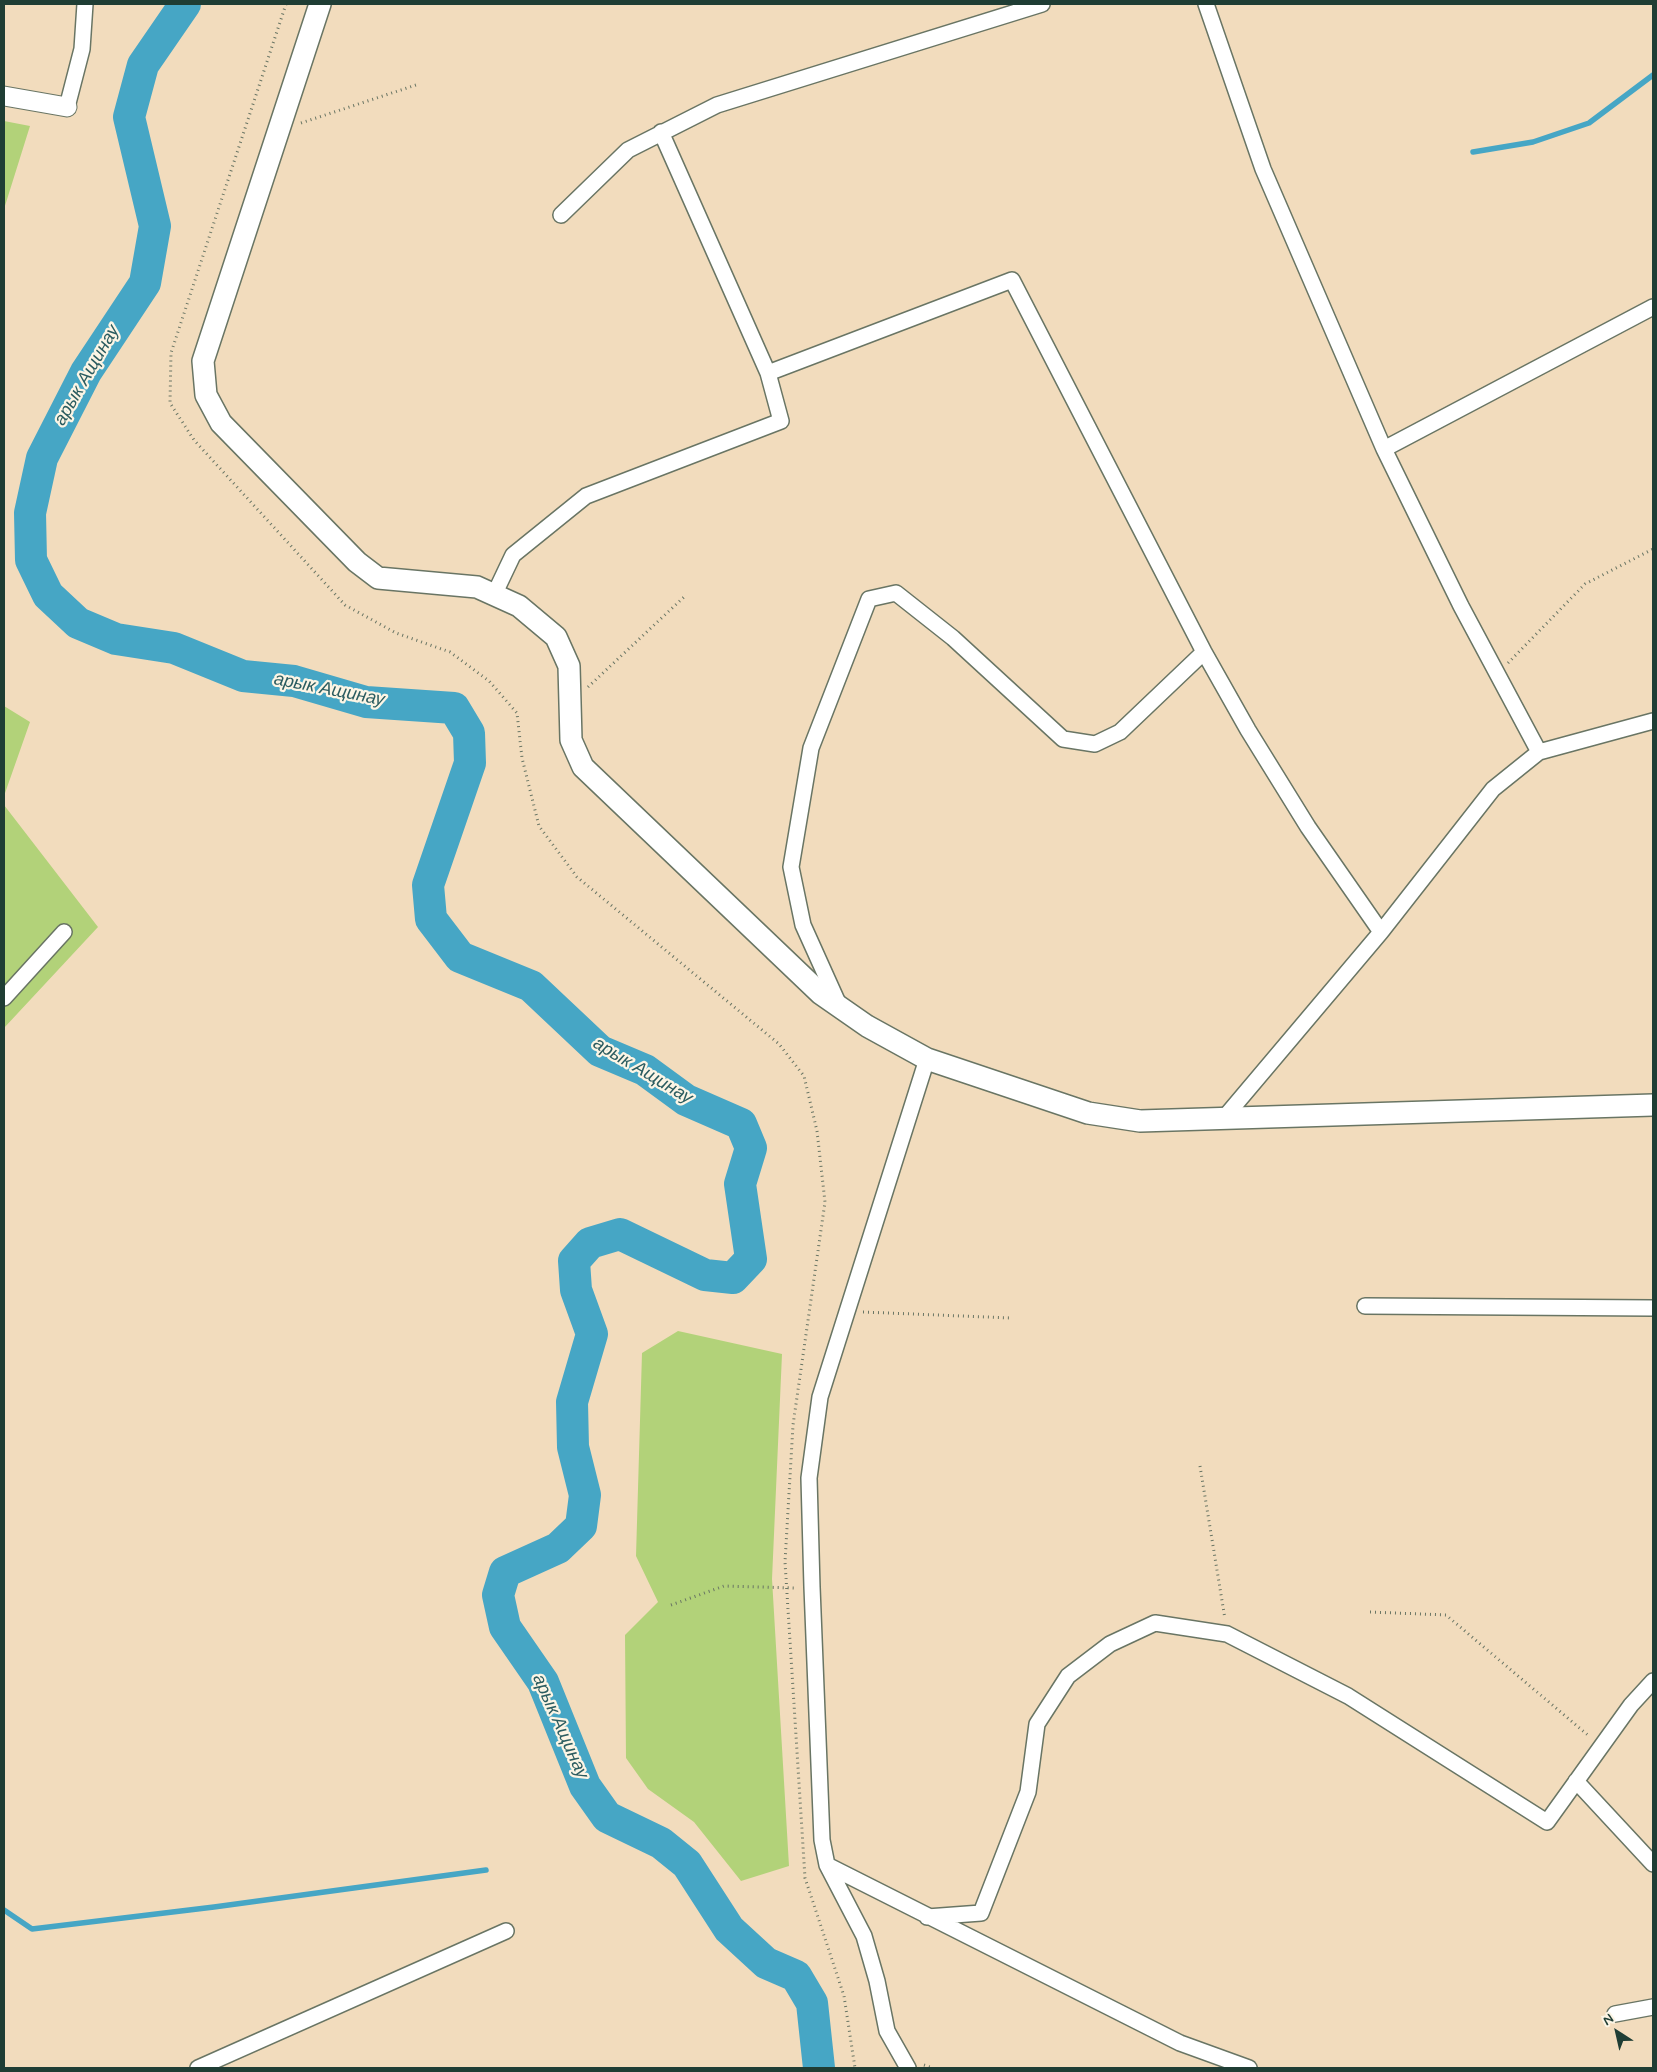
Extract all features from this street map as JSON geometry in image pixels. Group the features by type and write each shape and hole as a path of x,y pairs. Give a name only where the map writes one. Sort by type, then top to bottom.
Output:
{"main road":[{"path":"320,4 203,361 206,395 221,424 357,562 378,578 477,587 519,606 556,637 569,666 571,740 583,767 821,994 867,1026 927,1059 1088,1113 1140,1121 1653,1105"}],"street":[{"path":"4,96 67,107 82,49 86,4"},
{"path":"561,215 628,150 661,132 718,106 1042,4"},
{"path":"1206,4 1263,169 1384,449 1461,606 1540,752"},
{"path":"494,595 513,555 586,496 781,421 768,374 661,132"},
{"path":"768,374 1012,280 1204,652 1248,730 1308,827 1382,932"},
{"path":"1384,449 1653,307"},
{"path":"839,1006 803,925 791,867 811,748 869,599 896,593 953,638 1062,738 1095,744 1120,732 1204,652"},
{"path":"1224,1118 1382,932 1493,789 1540,752 1653,721"},
{"path":"4,998 64,932"},
{"path":"908,2068 887,2031 877,1981 864,1936 827,1865 822,1840 809,1478 820,1396 845,1312 927,1059"},
{"path":"1365,1306 1653,1308"},
{"path":"927,1917 981,1913 1028,1792 1037,1724 1068,1676 1110,1644 1155,1623 1227,1634 1348,1696 1548,1822 1631,1705 1653,1681"},
{"path":"1576,1781 1653,1864"},
{"path":"827,1865 1180,2043 1249,2068"},
{"path":"198,2068 506,1931"},
{"path":"1615,2014 1653,2007"}],"path":[{"path":"286,4 171,353 170,403 194,440 345,605 396,633 450,652 489,681 516,713 522,758 539,826 577,877 779,1044 804,1076 817,1131 825,1202 793,1425 785,1562 805,1878 844,1996 855,2068"},
{"path":"279,130 416,85"},
{"path":"1498,674 1585,584 1653,549"},
{"path":"570,704 684,597"},
{"path":"845,1312 1011,1318"},
{"path":"1200,1466 1227,1634"},
{"path":"671,1605 724,1586 812,1586"},
{"path":"1370,1612 1446,1615 1601,1746"}],"green space":[{"path":"4,121 30,126 4,209"},
{"path":"4,706 30,722 4,796"},
{"path":"4,805 98,927 4,1028"},
{"path":"678,1331 782,1354 772,1579 789,1866 741,1881 694,1822 648,1789 626,1758 625,1635 658,1602 636,1556 642,1353"}],"waterway":[{"name":"арык Ащинау","path":"185,4 143,65 129,117 155,226 145,283 86,372 42,458 30,513 31,560 48,595 78,623 116,639 174,648 243,676 294,681 366,702 454,708 469,733 470,763 428,885 431,919 460,957 531,986 600,1051 645,1070 686,1100 741,1124 751,1148 740,1184 751,1259 733,1278 705,1275 620,1234 590,1243 574,1261 576,1290 592,1334 572,1402 573,1447 585,1495 581,1526 558,1548 505,1572 498,1595 505,1627 543,1682 585,1786 607,1817 661,1843 687,1864 729,1929 766,1963 796,1976 812,2003 819,2068"},
{"path":"1473,152 1533,142 1589,123 1653,75"},
{"path":"4,1910 32,1929 214,1907 486,1870"}]}
